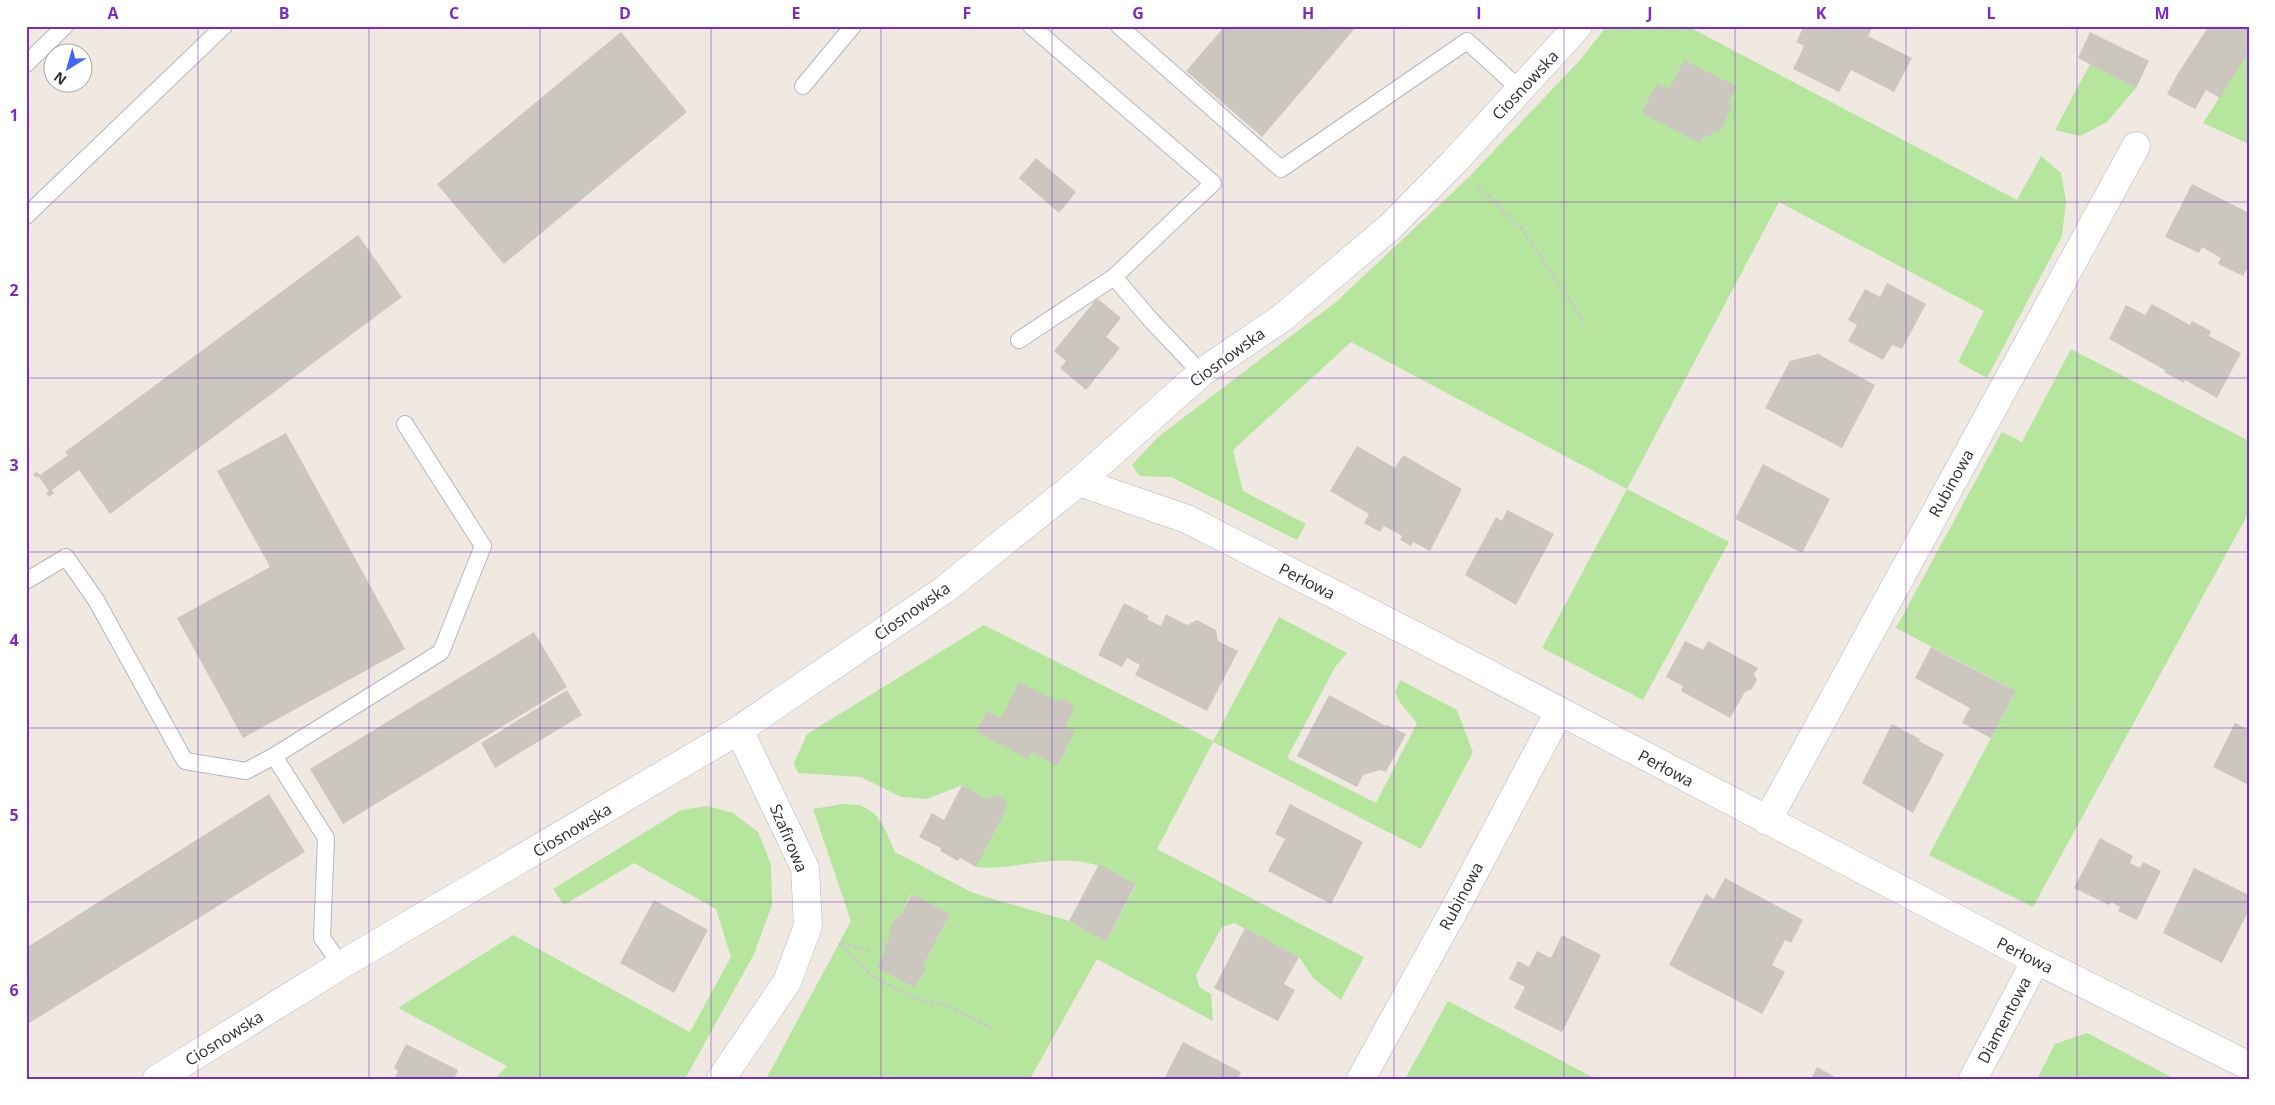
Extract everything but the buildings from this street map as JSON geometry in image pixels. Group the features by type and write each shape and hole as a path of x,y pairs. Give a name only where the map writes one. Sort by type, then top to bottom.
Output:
{"street":[{"name":"Ciosnowska","path":"157,1079 342,965 739,730 944,590 1079,482 1201,373 1282,318 1390,227 1454,162 1578,26"},
{"name":"Rubinowa","path":"1768,821 2136,146"},
{"name":"Perłowa","path":"1079,482 1186,520 1439,648 2036,960 2248,1064"},
{"name":"Rubinowa","path":"1361,1079 1459,901 1559,712"},
{"name":"Szafirowa","path":"721,1079 787,982 808,926 805,868 739,730"},
{"name":"Diamentowa","path":"1973,1079 2036,960"}],"lane":[{"path":"26,64 65,26"},
{"path":"26,216 224,26"},
{"path":"803,86 854,26"},
{"path":"1019,340 1114,277 1213,183 1031,26"},
{"path":"1119,26 1282,169 1467,41 1521,90"},
{"path":"1114,277 1149,318 1201,373"},
{"path":"26,581 66,557 96,600 186,761 246,771 274,756 441,652 483,546 405,424"},
{"path":"274,756 326,838 322,938 342,965"}],"path":[{"path":"1454,162 1521,228 1585,323"},
{"path":"839,943 872,976 911,997 950,1007 994,1029"}],"green space":[{"path":"1607,26 1687,26 2017,200 2041,156 2061,173 2066,201 2062,236 1987,378 1958,362 1984,311 1779,202 1627,489 1351,342 1233,450 1243,491 1306,524 1297,540 1171,477 1140,476 1132,465 1158,437 1336,302 1469,177 1580,60"},
{"path":"2249,52 2249,144 2203,123"},
{"path":"2090,64 2136,88 2107,122 2080,136 2055,130"},
{"path":"2071,349 2249,441 2249,512 2033,907 1929,855 2016,691 1896,628 2002,432 2022,442"},
{"path":"1627,489 1729,542 1643,700 1542,648"},
{"path":"1279,617 1347,653 1335,667 1287,758 1376,803 1417,723 1401,704 1395,693 1400,680 1457,710 1473,752 1421,849 1213,742 1157,849 1364,957 1341,1000 1314,979 1299,957 1234,923 1222,927 1196,975 1199,987 1211,994 1213,1021 1097,959 1030,1079 766,1079 851,921 813,809 843,804 860,805 874,813 884,827 895,852 973,893 1069,921 1106,942 1136,885 1109,870 1083,862 1057,861 989,868 976,867 1004,799 996,795 987,799 962,785 927,799 901,797 861,777 798,773 794,763 807,734 984,625 1213,741","holes":["911,894 950,914 923,966 925,968 915,988 877,968 886,949 883,948 891,933 888,931 896,917 898,919"]},
{"path":"707,806 733,813 758,832 771,864 772,905 754,954 685,1079 495,1079 507,1066 398,1008 513,935 690,1032 731,957 716,909 634,863 564,905 553,889 681,810"},
{"path":"1448,1001 1596,1079 1405,1079"},
{"path":"2087,1033 2175,1079 2037,1079 2055,1044"}]}
